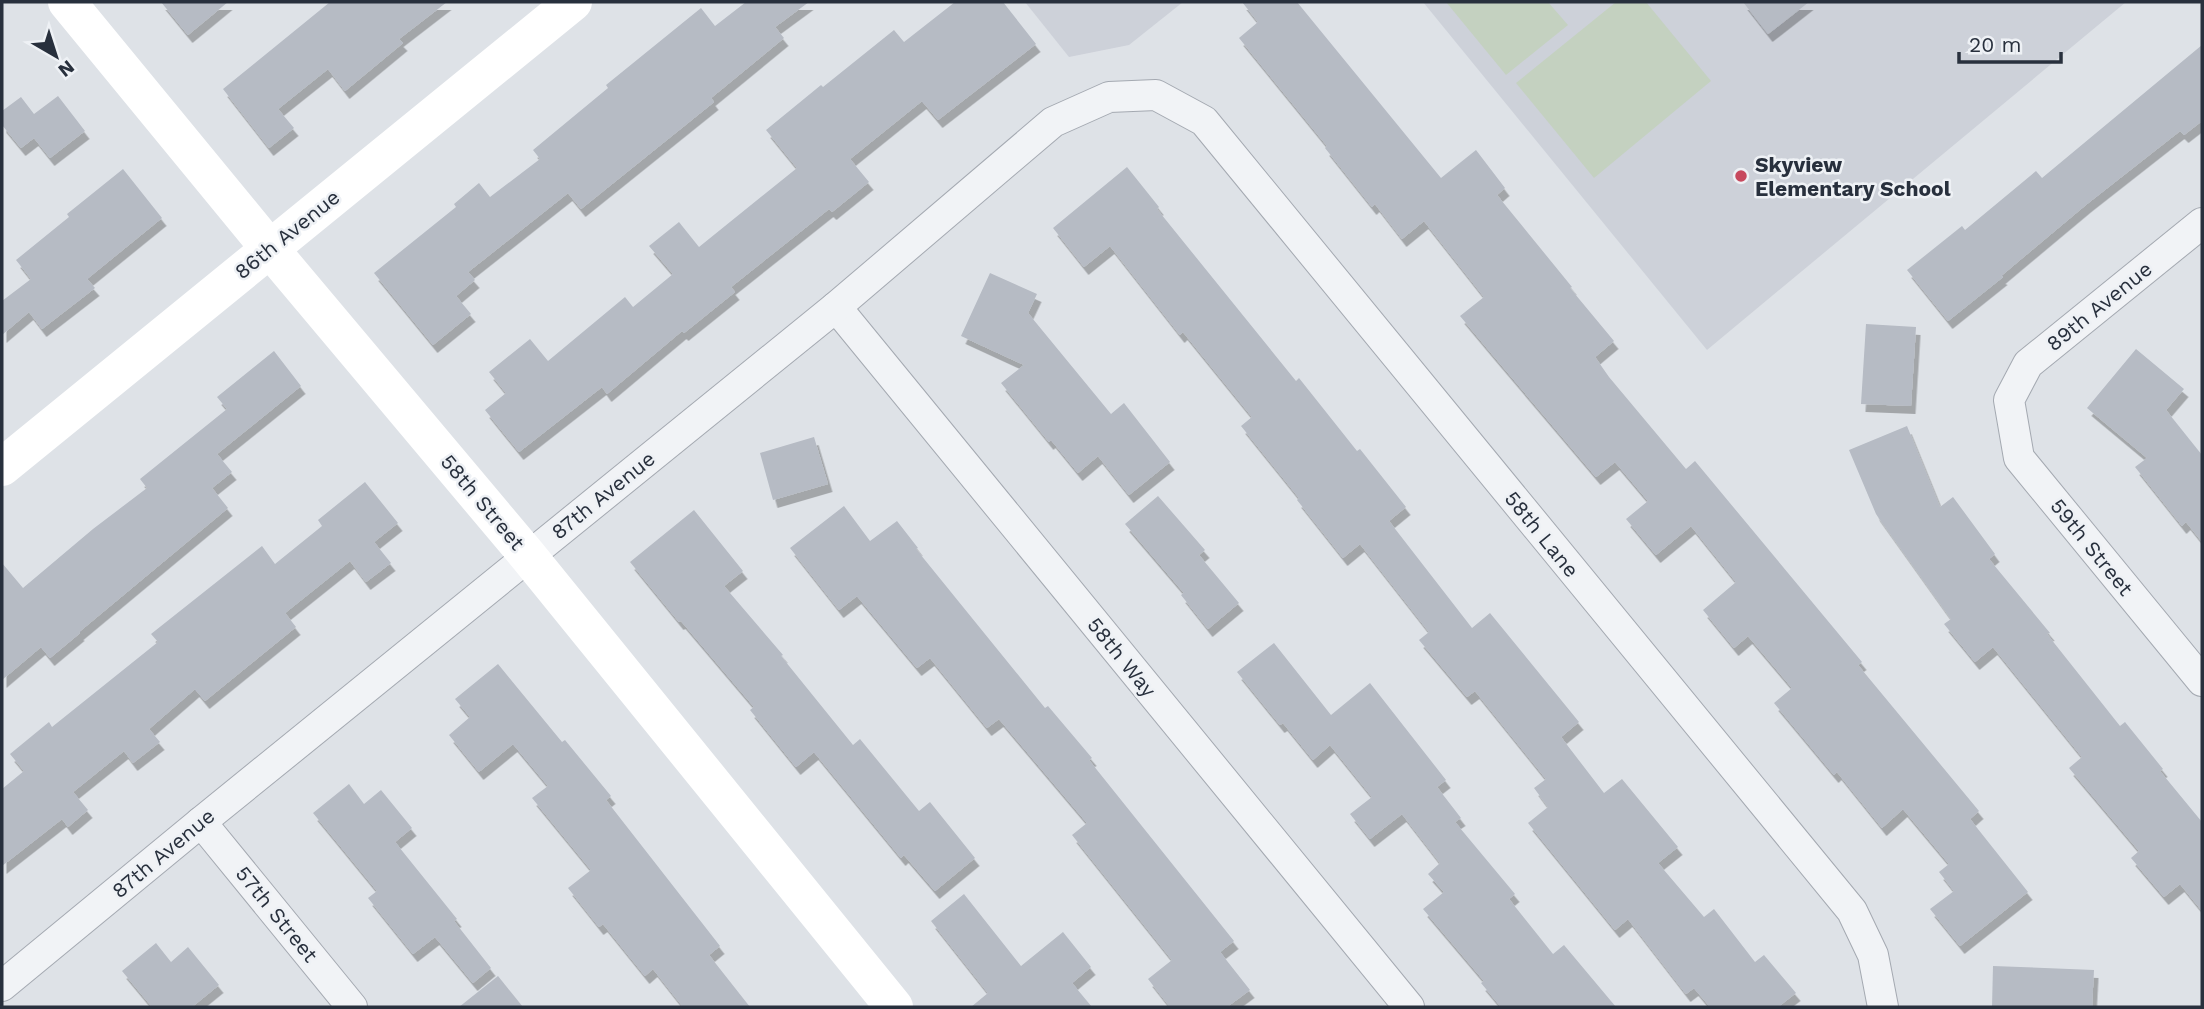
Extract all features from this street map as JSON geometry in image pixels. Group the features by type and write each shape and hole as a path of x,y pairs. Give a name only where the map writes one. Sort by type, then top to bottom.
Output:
{"street":[{"name":"58th Street","path":"67,2 528,556 894,1007"},
{"name":"86th Avenue","path":"2,467 573,2"},
{"name":"87th Avenue","path":"2,986 836,307 1053,122 1109,97 1156,95"},
{"name":"58th Lane","path":"1156,95 1204,121 1852,911 1872,955 1883,1007"},
{"name":"89th Avenue","path":"2009,400 2028,364 2202,223"},
{"name":"58th Way","path":"836,307 1409,1007"},
{"name":"59th Street","path":"2009,400 2019,458 2202,681"},
{"name":"57th Street","path":"201,822 352,1007"}],"shaded area":[{"path":"1025,2 1183,2 1129,45 1069,57"},
{"name":"Skyview Elementary School","path":"1423,2 2126,2 1707,350"}],"green space":[{"path":"1446,2 1548,2 1568,25 1506,75"},
{"path":"1616,2 1646,2 1711,81 1594,178 1516,83"}],"building":[{"path":"161,2 228,2 188,35"},
{"path":"330,2 447,2 399,39 403,43 345,91 328,69 278,109 294,128 269,148 223,89"},
{"path":"746,2 809,2 775,27 784,38 711,98 714,102 581,209 568,193 468,272 475,280 456,296 471,314 433,345 374,273 456,207 454,204 479,183 490,197 540,159 533,150 608,88 606,85 701,8 715,26"},
{"path":"955,2 1003,2 1036,44 938,120 922,101 850,159 869,182 832,212 829,209 731,287 735,292 684,333 682,331 607,394 602,387 519,452 485,410 506,393 489,372 530,339 548,361 625,297 633,307 673,274 649,246 679,222 699,247 797,168 766,130 894,30 904,42"},
{"path":"1242,2 1297,2 1441,178 1476,150 1505,188 1497,195 1614,341 1595,357 1609,377 1686,469 1695,461 1862,662 1858,665 1979,811 1970,819 2028,892 1960,946 1930,909 1954,891 1939,872 1949,864 1903,809 1882,828 1837,772 1834,775 1774,703 1792,688 1748,636 1734,648 1703,610 1736,582 1691,526 1656,555 1626,519 1648,501 1615,462 1596,477 1460,316 1484,297 1424,221 1402,239 1375,204 1372,207 1325,148 1327,146 1239,38 1258,22"},
{"path":"1743,2 1809,2 1768,34"},
{"path":"2202,45 2202,121 2184,135 2180,131 2087,204 1948,321 1907,270 1962,226 1965,230 2036,171 2042,178"},
{"path":"58,96 85,131 50,158 34,138 21,148 2,125 2,111 21,97 34,114"},
{"path":"1127,167 1159,207 1157,209 1296,381 1299,378 1406,507 1389,521 1472,628 1490,613 1579,722 1561,737 1604,793 1622,779 1678,847 1658,863 1704,917 1714,909 1755,962 1764,955 1796,993 1778,1007 1710,1007 1694,988 1686,994 1628,919 1615,930 1528,823 1548,807 1534,788 1546,779 1475,691 1467,697 1419,640 1429,632 1360,544 1343,558 1241,426 1252,417 1183,332 1180,335 1110,246 1084,267 1053,228"},
{"path":"123,169 162,218 87,279 95,288 42,329 29,312 2,335 2,301 31,279 16,260"},
{"path":"990,273 1037,294 1028,313 1111,414 1124,403 1170,462 1129,495 1098,456 1078,473 1001,383 1024,365 961,336"},
{"path":"1866,324 1916,327 1911,406 1861,404"},
{"path":"2136,349 2184,389 2166,410 2202,455 2202,542 2186,522 2182,526 2135,467 2147,458 2087,408"},
{"path":"274,351 301,386 217,454 232,472 212,488 228,508 50,658 41,647 2,680 2,563 23,588 147,488 140,479 227,409 217,397"},
{"path":"1907,426 1940,507 1953,497 1995,554 1989,559 2050,633 2047,634 2120,726 2125,722 2163,769 2160,771 2202,822 2202,911 2180,884 2164,897 2131,858 2139,851 2069,768 2082,757 1993,647 1975,662 1944,624 1951,619 1876,514 1849,450"},
{"path":"814,437 828,484 773,500 760,453"},
{"path":"365,482 398,523 374,542 391,563 366,582 350,561 285,613 296,627 205,701 195,689 149,729 160,742 133,763 124,751 73,792 88,810 68,827 62,819 2,866 2,789 24,771 10,754 49,722 52,727 158,642 151,634 262,546 275,564 322,526 318,520"},
{"path":"1158,496 1205,550 1199,555 1239,603 1208,629 1181,595 1184,593 1125,524"},
{"path":"844,506 870,541 897,521 918,548 916,549 1045,708 1048,706 1092,758 1089,760 1234,941 1220,952 1250,990 1227,1007 1170,1007 1148,979 1172,960 1072,835 1087,823 999,719 987,728 930,658 917,668 857,596 839,610 790,548"},
{"path":"694,510 743,571 724,586 783,655 781,656 853,745 860,739 919,811 930,802 975,858 935,891 904,855 901,858 814,752 796,767 750,710 754,707 630,562"},
{"path":"1274,643 1331,715 1370,683 1446,780 1437,787 1461,818 1455,822 1515,894 1509,899 1553,954 1564,945 1616,1007 1501,1007 1481,983 1484,981 1423,909 1444,892 1428,874 1440,863 1402,814 1370,839 1350,814 1372,797 1330,745 1313,760 1237,672"},
{"path":"498,664 562,742 565,740 611,796 606,800 720,946 709,955 750,1007 683,1007 653,969 645,976 603,924 599,927 568,888 591,870 532,798 548,786 513,744 479,772 449,735 470,717 455,699"},
{"path":"349,784 364,804 381,790 412,828 395,842 457,919 454,921 491,968 473,983 435,937 413,954 368,898 377,891 313,813"},
{"path":"964,894 1021,966 1063,932 1091,967 1072,983 1092,1007 971,1007 988,993 931,921"},
{"path":"156,943 171,962 188,947 219,985 192,1007 152,1007 122,971"},
{"path":"1993,966 2094,970 2092,1007 1992,1007"},
{"path":"498,976 523,1007 459,1007"}],"place":[{"name":"Skyview Elementary School","path":"1741,176"}]}
